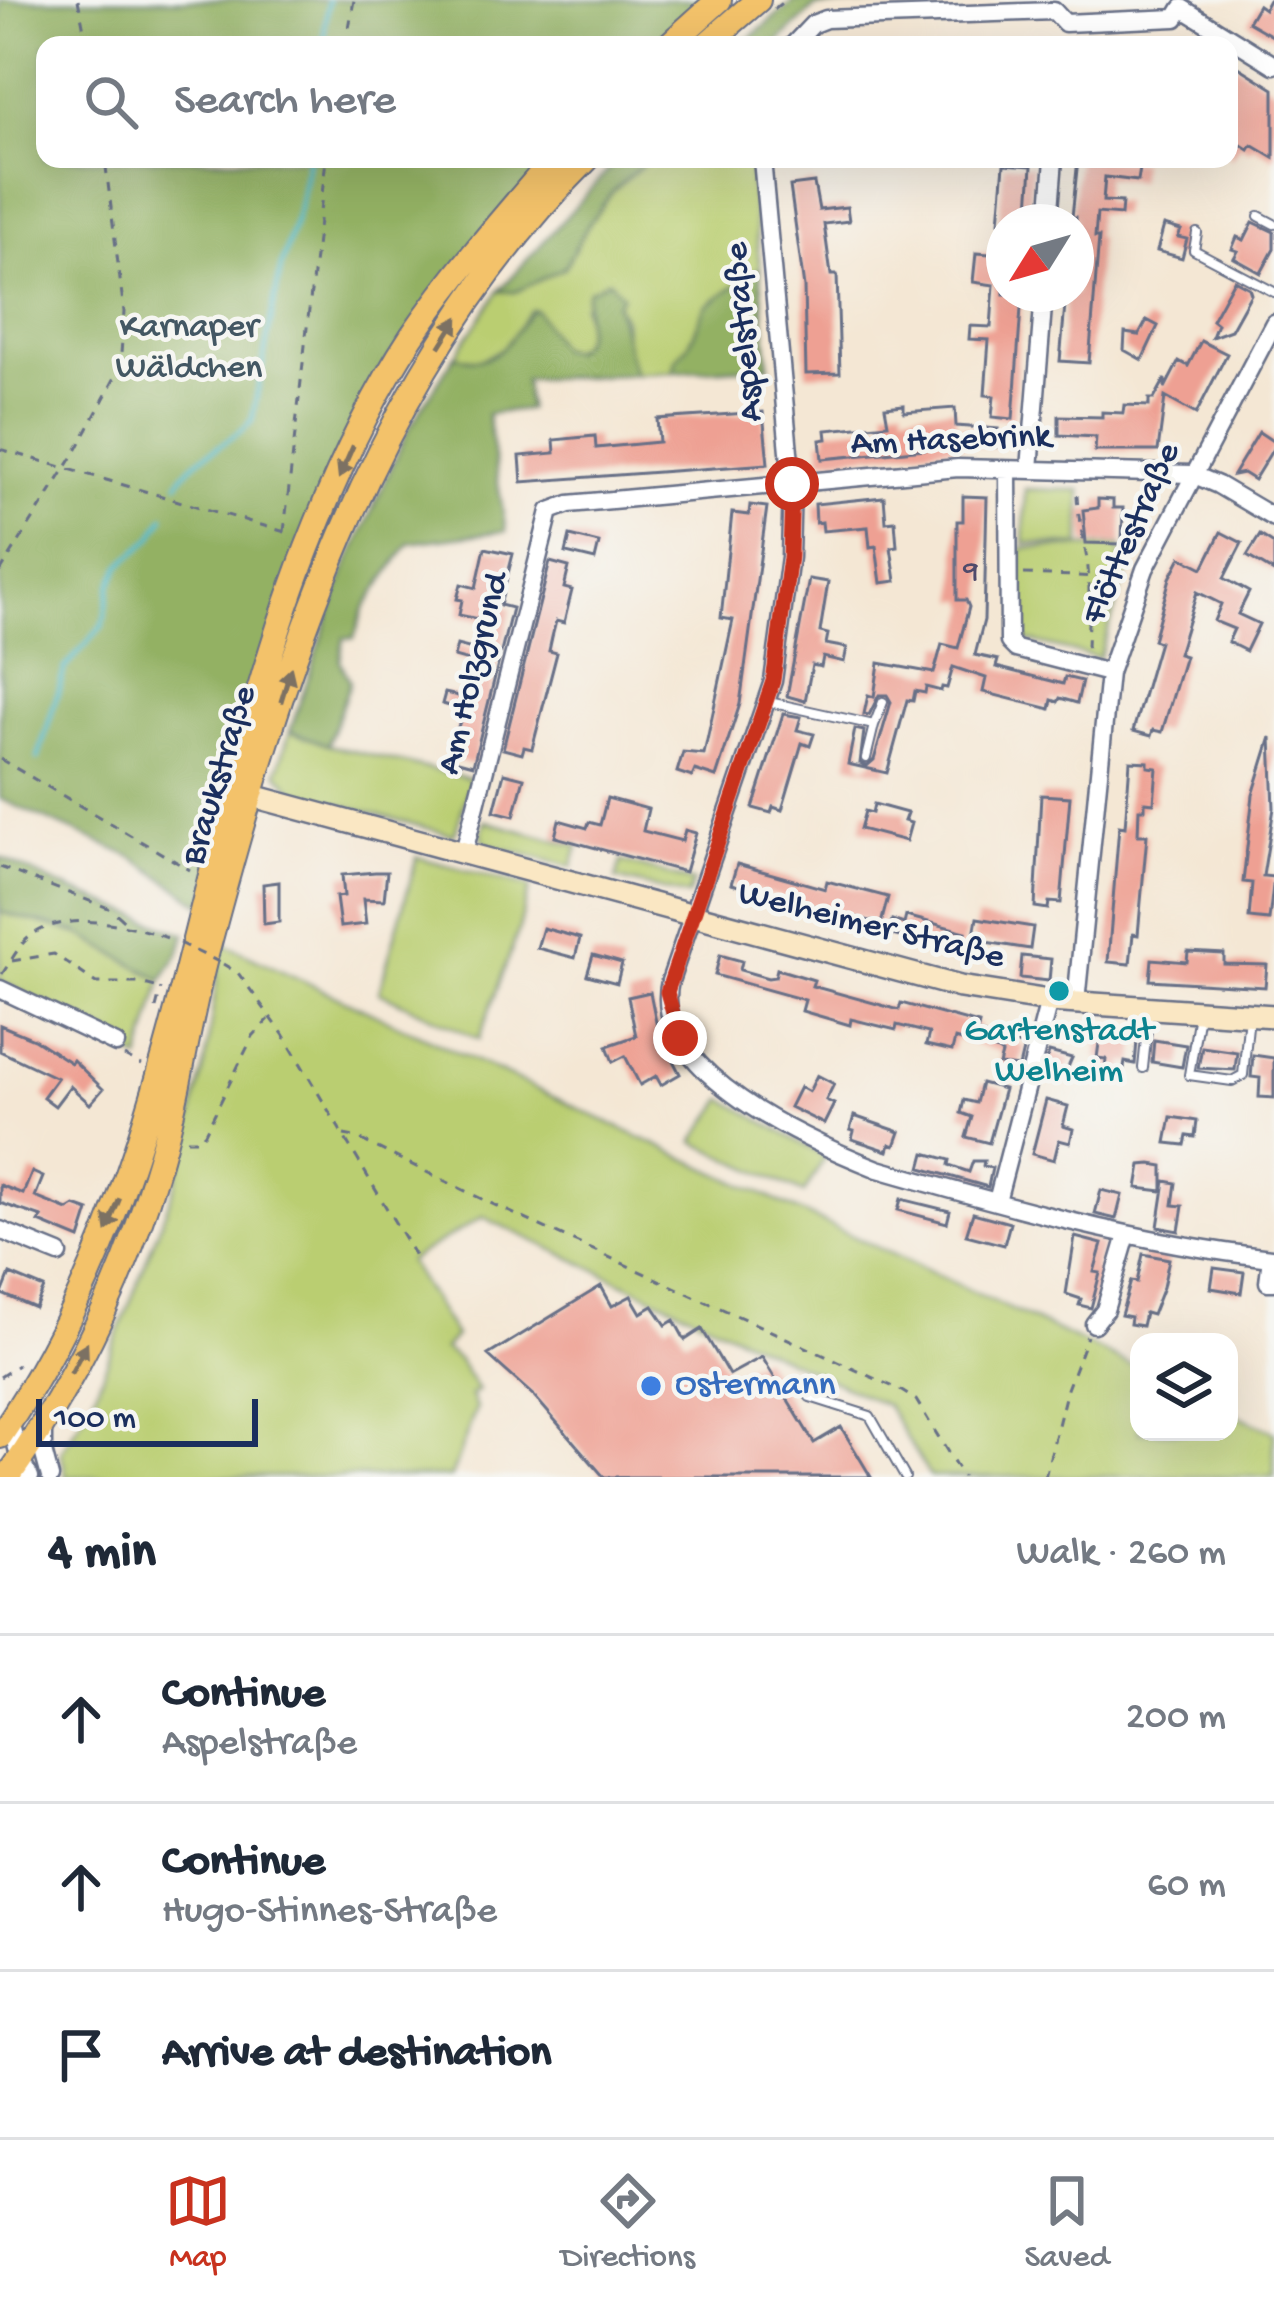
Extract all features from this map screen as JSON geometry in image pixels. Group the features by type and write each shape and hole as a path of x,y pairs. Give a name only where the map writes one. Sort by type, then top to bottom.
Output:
{"main road":[{"path":"679,36 719,0"},
{"path":"716,36 758,0"},
{"name":"Braukstraße","path":"5,1429 76,1305 124,1186 271,655 311,539 355,441 411,338 482,243 546,168"},
{"name":"Braukstraße","path":"20,1471 99,1321 154,1178 203,966 291,668 337,545 397,414 477,287 579,168"}],"street":[{"path":"802,36 813,24 826,20 1058,11 1176,18 1182,4 1230,36"},
{"path":"1238,41 1274,65"},
{"name":"Aspelstraße","path":"763,168 792,484 790,557 773,681 670,980 668,1004 680,1038 704,1070 813,1142 878,1169 1127,1235 1272,1258"},
{"path":"1050,204 1053,168"},
{"path":"1030,469 1043,312"},
{"name":"Flöttestraße","path":"1076,1002 1109,674 1142,578 1274,322"},
{"name":"Am Hasebrink","path":"550,512 569,504 958,468 1192,474 1274,518"},
{"path":"1008,470 1007,634 1012,647 1109,674"},
{"name":"Am Holzgrund","path":"464,852 550,512"},
{"name":"Welheimer Straße","path":"253,796 960,987 1049,1001 1274,1016"},
{"path":"0,989 116,1044"},
{"path":"997,1201 1049,1001"},
{"path":"0,1230 59,1254"},
{"path":"1094,1324 1105,1310 1127,1235"},
{"path":"1272,1258 1268,1282 1274,1282"},
{"path":"43,1426 50,1477"},
{"name":"Braukstraße","path":"5,1429 20,1471"}],"lane":[{"path":"1259,216 1274,224"},
{"path":"1197,233 1194,250 1274,292"},
{"path":"766,701 874,725"},
{"path":"866,758 883,702"},
{"path":"1143,1068 1149,1008"},
{"path":"1199,1011 1189,1075 1232,1081 1243,1075 1249,1015"},
{"path":"810,1397 870,1416 905,1477"}],"path":[{"path":"77,0 85,36"},
{"path":"348,36 355,0"},
{"path":"0,572 113,386 124,342 124,312 106,168"},
{"path":"284,532 325,168"},
{"path":"0,449 311,539"},
{"path":"1077,495 1088,575 1087,668"},
{"path":"1010,574 1142,578"},
{"path":"0,759 196,873"},
{"path":"0,867 111,909 128,924"},
{"path":"0,978 33,934 64,924 128,924 238,973 344,1135 415,1256"},
{"path":"11,962 54,954 96,983 161,988"},
{"path":"213,975 218,956"},
{"path":"183,1139 198,1140 205,1133 253,1036 270,1018"},
{"path":"116,1044 124,1056 142,1065"},
{"path":"344,1135 900,1390 916,1400 963,1477"},
{"path":"1027,1477 1045,1476 1067,1389 1094,1324"},
{"path":"0,1377 26,1359"}],"green space":[{"name":"Karnaper Wäldchen","path":"0,0 706,0 669,36 36,36 36,168 546,168 411,336 307,543 203,905 132,857 0,799"},
{"path":"795,0 966,0 815,7 784,36 753,36"},
{"path":"610,168 639,168 612,192 564,268 515,292 499,291"},
{"path":"639,168 750,168 760,268 706,306 674,372 635,374 616,304 583,305 584,337 570,351 559,349 554,342 512,345 481,359 455,355 499,291 515,292 564,268 612,192"},
{"path":"760,268 769,366 674,372 706,306"},
{"path":"609,280 622,295 616,304 635,374 524,380 528,409 487,414 506,531 409,543 364,609 354,638 344,638 340,660 350,682 328,745 290,731 344,573 408,430 455,355 469,359 492,356 531,310 536,310 559,349 570,351 583,339 588,291"},
{"path":"1025,489 1081,490 1081,545 1024,543"},
{"path":"1121,546 1121,566 1129,567 1099,658 1017,638 1021,548"},
{"path":"290,731 328,745 471,779 456,831 452,835 295,792 277,772"},
{"path":"485,821 578,846 572,867 486,844 481,834"},
{"path":"0,857 185,934 179,954 162,980 77,933 0,912"},
{"path":"417,857 530,887 479,1039 379,992"},
{"path":"621,861 693,882 688,896 616,879"},
{"path":"0,912 77,933 162,980 140,1060 127,1052 130,1044 0,981"},
{"path":"222,943 1130,1365 1130,1441 1238,1441 1238,1415 1274,1432 1274,1477 930,1477 887,1406 483,1217 408,1261 455,1336 444,1349 459,1361 478,1391 471,1395 476,1409 451,1477 66,1477 61,1452 92,1401 175,1186 205,1064"},
{"path":"724,1099 825,1157 804,1193 694,1142"}],"building":[{"path":"1274,0 1274,37 1248,22 1258,5 1264,9"},
{"path":"1238,67 1274,89 1274,158 1252,145 1249,150 1238,147"},
{"path":"1004,168 1032,168 1029,204 1001,204"},
{"path":"1077,168 1140,168 1138,181 1105,177 1103,201 1122,202 1121,215 1097,213 1095,237 1099,237 1094,300 1094,204 1073,204"},
{"path":"814,183 819,210 847,207 849,221 824,224 831,275 837,275 840,373 806,374 804,287 790,186"},
{"path":"1253,222 1274,232 1274,249 1261,273 1234,258 1238,251 1232,249 1237,237 1244,240"},
{"path":"1164,225 1181,230 1178,237 1187,239 1182,258 1157,251"},
{"path":"976,253 986,254 986,284 973,282"},
{"path":"1234,280 1251,294 1231,330 1212,337 1217,324 1212,320"},
{"path":"992,312 1021,312 1013,419 992,417 994,396 985,395 989,340 969,339 970,326 991,327"},
{"path":"1064,312 1093,312 1089,363 1060,361"},
{"path":"1147,320 1158,326 1142,360 1124,350 1125,333 1139,335"},
{"path":"1201,341 1227,354 1196,414 1165,397 1158,451 1095,451 1096,437 1059,435 1059,416 1102,417 1102,412 1123,413 1124,405 1149,406 1149,399 1154,399 1165,379 1165,388 1179,361 1188,366"},
{"path":"904,405 904,412 955,408 956,426 998,429 996,447 966,445 822,459 820,440 827,439 826,430 888,424 885,407"},
{"path":"763,412 768,464 522,482 520,456 555,453 554,440 595,436 596,448 659,442 657,419"},
{"path":"1259,432 1274,447 1254,480 1243,473 1233,475"},
{"path":"963,496 987,497 984,620 975,655 998,660 996,667 1063,684 1065,677 1082,681 1077,703 1060,698 1052,700 1050,709 983,692 986,678 953,667 947,688 926,687 925,693 915,691 913,701 907,700 887,773 848,764 855,729 864,731 860,763 867,766 874,760 891,702 887,695 879,695 869,715 864,714 868,695 874,697 879,663 934,673 942,644 958,648 969,607 966,600 957,600 957,521 963,521"},
{"path":"884,497 886,522 895,521 897,546 891,547 896,581 881,583 868,527 823,531 822,522 816,523 815,504"},
{"path":"1098,499 1113,500 1113,508 1123,508 1122,544 1086,543 1083,510 1098,508"},
{"path":"750,505 767,507 740,704 716,777 695,770 692,777 677,772 683,752 704,754 733,620 721,618 732,513 749,515"},
{"path":"1221,532 1242,543 1224,578 1249,592 1238,614 1259,624 1246,651 1228,642 1234,629 1214,621 1221,604 1197,592 1178,654 1185,656 1162,732 1153,730 1151,736 1133,731 1159,642 1153,640 1170,578 1181,557 1203,568"},
{"path":"1260,535 1274,544 1274,572 1247,556"},
{"path":"570,536 599,543 595,560 566,553"},
{"path":"485,548 513,554 500,605 512,608 473,765 447,758 464,710 442,704 445,693 467,698 476,663 454,657 457,645 480,651 487,621 459,615 462,600 457,599 461,584 476,588"},
{"path":"550,562 569,567 564,588 572,590 564,623 556,621 549,651 557,653 532,749 524,747 522,754 503,749"},
{"path":"809,579 828,582 820,632 828,634 826,644 847,648 844,662 823,657 821,667 812,665 805,701 787,696"},
{"path":"783,714 801,717 797,730 814,734 810,746 802,743 782,810 773,807 771,813 753,808"},
{"path":"1271,737 1274,808 1263,876 1274,877 1269,920 1249,918 1252,883 1243,882 1253,795"},
{"path":"1130,761 1157,768 1154,803 1145,802 1145,809 1139,809 1138,835 1147,835 1138,935 1133,934 1130,964 1108,962 1119,826 1125,827"},
{"path":"504,773 524,778 514,816 494,811"},
{"path":"1041,795 1070,797 1061,903 1049,902 1048,909 1035,907"},
{"path":"607,798 648,809 643,831 682,841 685,830 696,833 685,872 555,837 559,820 587,828 589,822 600,825"},
{"path":"874,804 907,813 904,821 911,823 906,841 860,829 865,811 872,813"},
{"path":"737,864 825,889 827,881 888,897 881,924 731,884"},
{"path":"387,872 384,900 363,899 366,924 340,927 336,897 344,896 342,875"},
{"path":"279,882 279,922 264,924 263,884"},
{"path":"906,916 966,932 960,953 888,934 892,920 904,924"},
{"path":"977,918 1033,927 1030,949 973,940"},
{"path":"543,928 580,938 575,958 537,948"},
{"path":"1188,952 1224,954 1224,964 1267,965 1265,987 1150,980 1152,959 1187,962"},
{"path":"593,955 622,963 617,983 587,975"},
{"path":"720,955 742,961 740,970 768,978 775,977 777,969 814,980 812,986 899,1010 901,1003 979,1024 977,1033 1024,1046 1019,1067 999,1065 1002,1054 998,1051 955,1039 952,1051 926,1045 929,1033 851,1019 850,1025 802,1011 805,1000 715,975"},
{"path":"1022,956 1051,959 1049,981 1020,978"},
{"path":"650,992 658,1032 680,1074 661,1085 656,1076 640,1085 625,1056 613,1062 607,1046 636,1036 628,997"},
{"path":"0,1025 73,1060 103,1089 90,1104 70,1086 55,1106 43,1097 57,1078 0,1051"},
{"path":"1100,1036 1137,1041 1135,1064 1125,1062 1122,1080 1104,1078 1106,1059 1097,1058"},
{"path":"1154,1040 1186,1045 1182,1067 1152,1062"},
{"path":"1202,1047 1237,1052 1235,1070 1198,1068"},
{"path":"1049,1052 1072,1058 1062,1081 1043,1074"},
{"path":"1253,1055 1274,1058 1274,1098 1259,1097 1260,1078 1251,1077"},
{"path":"817,1075 834,1084 826,1100 834,1104 824,1124 790,1107 800,1087 809,1092"},
{"path":"981,1083 1004,1089 989,1143 966,1137 972,1117 961,1113 964,1100 976,1103"},
{"path":"1046,1100 1068,1106 1063,1126 1073,1129 1070,1143 1059,1140 1054,1160 1032,1154"},
{"path":"854,1116 900,1132 895,1146 890,1144 888,1151 852,1139"},
{"path":"1171,1117 1197,1121 1195,1137 1187,1136 1185,1145 1166,1143"},
{"path":"925,1153 969,1172 973,1161 984,1161 983,1166 992,1168 988,1187 921,1168"},
{"path":"1141,1165 1163,1166 1163,1191 1137,1188"},
{"path":"32,1172 43,1177 35,1197 68,1210 75,1206 89,1211 80,1239 39,1222 42,1217 0,1203 0,1185 23,1194"},
{"path":"1165,1181 1176,1183 1173,1205 1183,1206 1179,1231 1158,1227"},
{"path":"1101,1190 1122,1195 1116,1219 1095,1214"},
{"path":"901,1199 950,1211 947,1223 898,1210"},
{"path":"973,1213 1010,1223 1004,1245 966,1235"},
{"path":"1075,1237 1102,1244 1091,1308 1066,1294"},
{"path":"1143,1254 1169,1259 1152,1315 1145,1313 1142,1326 1130,1324 1131,1317 1121,1315 1131,1281 1137,1282"},
{"path":"1214,1268 1244,1272 1241,1293 1211,1288"},
{"path":"10,1274 44,1288 35,1308 2,1294"},
{"name":"Ostermann","path":"601,1286 612,1306 631,1296 641,1313 653,1306 666,1325 674,1320 685,1340 702,1329 729,1375 762,1357 814,1443 841,1427 871,1477 604,1477 535,1397 488,1355"}],"waterway":[{"path":"324,36 328,0"},
{"path":"178,483 194,463 252,420 281,267 306,168"},
{"path":"38,759 65,668 103,625 111,585 121,565 152,538 164,517"}],"place":[{"name":"Gartenstadt Welheim","path":"1059,991"},
{"name":"Ostermann","path":"651,1386"}],"route":[{"path":"680,1038 667,992 773,681 790,557 792,484"}]}
